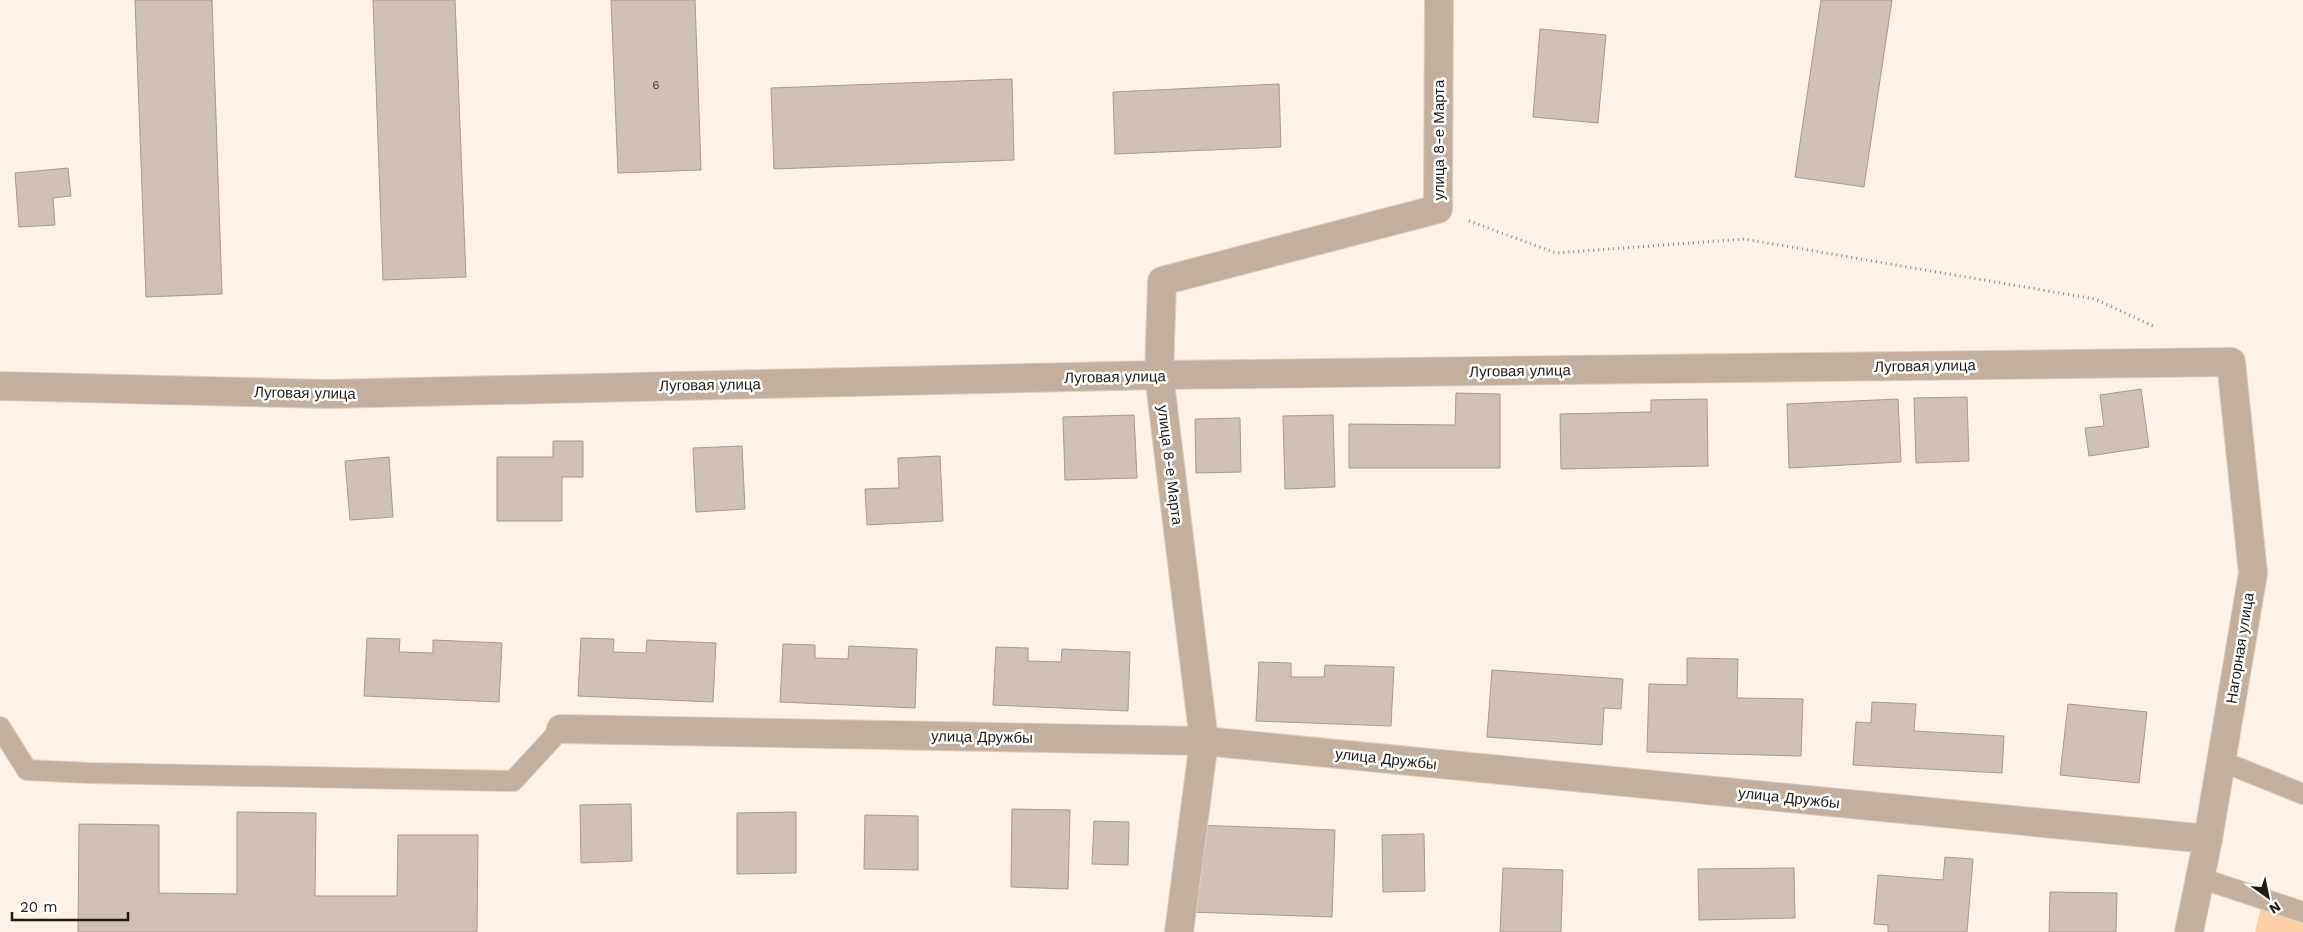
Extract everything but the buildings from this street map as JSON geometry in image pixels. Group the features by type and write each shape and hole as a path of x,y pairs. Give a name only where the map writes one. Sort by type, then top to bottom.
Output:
{"street":[{"name":"улица 8-е Марта","path":"1179,932 1204,741 1159,376 1162,281 1438,209 1439,0"},
{"name":"Луговая улица","path":"0,386 328,394 1159,376 2231,362"},
{"name":"Нагорная улица","path":"2189,932 2208,839 2253,573 2231,362"},
{"name":"улица Дружбы","path":"561,729 1204,741 2208,839"}],"lane":[{"path":"0,727 27,770 89,773 513,781 561,729"},
{"path":"2221,761 2303,794"},
{"path":"2200,878 2303,912"}],"path":[{"path":"1438,209 1556,253 1744,239 2095,299 2163,330"}],"shaded area":[{"path":"2261,908 2303,922 2303,932 2255,932"}]}
